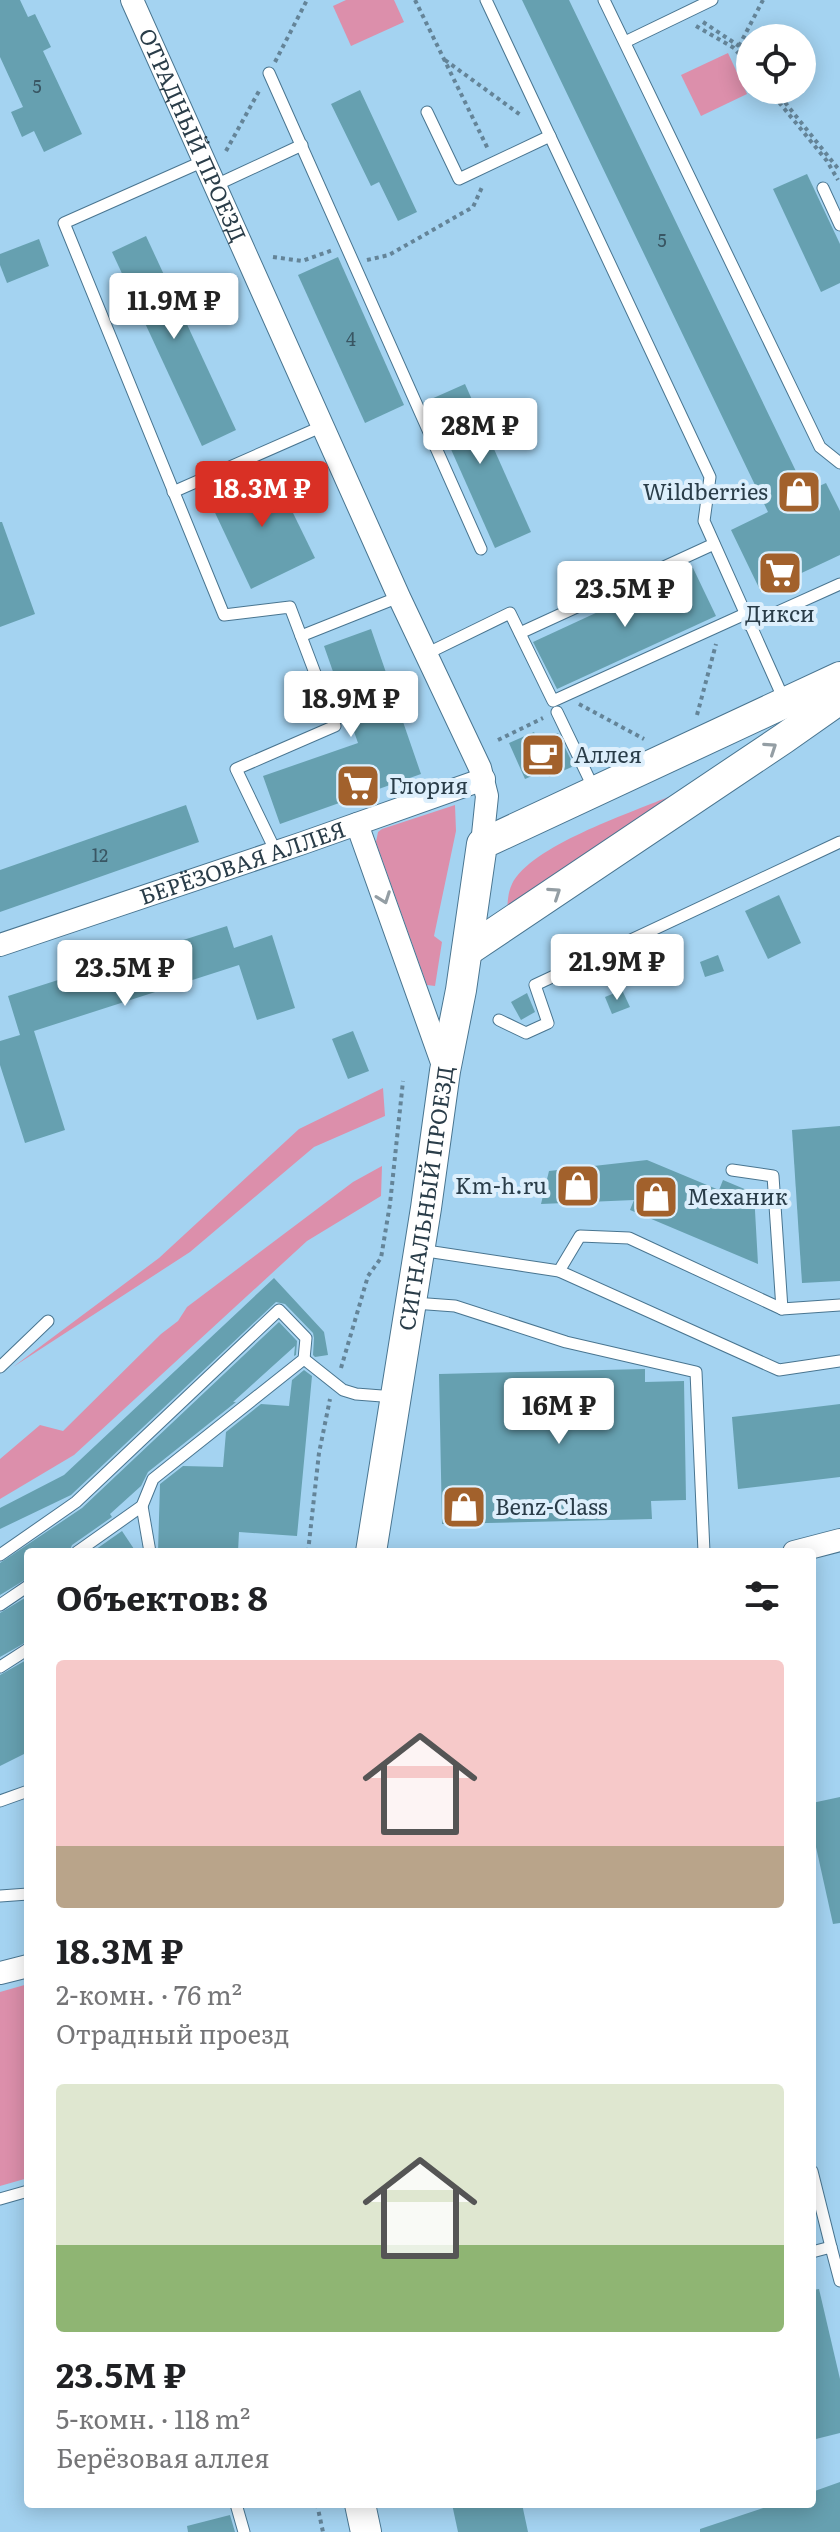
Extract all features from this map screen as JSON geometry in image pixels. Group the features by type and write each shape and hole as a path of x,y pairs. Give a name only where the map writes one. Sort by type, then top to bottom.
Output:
{"main road":[{"path":"482,844 840,677"},
{"path":"467,951 840,699"},
{"name":"СИГНАЛЬНЫЙ ПРОЕЗД","path":"372,1548 482,844"},
{"path":"361,2508 366,2532"}],"street":[{"name":"ОТРАДНЫЙ ПРОЕЗД","path":"132,0 399,597 484,779 487,796 482,844"},
{"name":"БЕРЁЗОВАЯ АЛЛЕЯ","path":"0,945 484,779"},
{"path":"357,824 445,1071"},
{"path":"809,1548 840,1540"},
{"path":"0,1973 24,1967"}],"lane":[{"path":"486,0 710,477 704,521 786,702"},
{"path":"604,0 820,447 840,463"},
{"path":"625,42 712,0"},
{"path":"269,73 481,549"},
{"path":"427,112 459,179 550,136"},
{"path":"216,185 302,145"},
{"path":"206,160 64,223 224,615 290,607 335,726 236,769 276,852"},
{"path":"823,188 840,225"},
{"path":"173,492 323,426"},
{"path":"520,633 714,544"},
{"path":"426,654 510,613 553,701 840,584"},
{"path":"301,636 399,597"},
{"path":"557,712 595,791"},
{"path":"499,1020 526,1033 548,1023 535,985 840,842"},
{"path":"732,1170 773,1176 782,1309"},
{"path":"559,1271 580,1236 629,1238 782,1309 840,1305"},
{"path":"419,1249 559,1271 779,1370 840,1361"},
{"path":"411,1302 455,1306 566,1342 696,1372 704,1548"},
{"path":"0,1555 76,1502 279,1310 306,1338 304,1359 153,1479 142,1506 149,1548"},
{"path":"0,1367 48,1321"},
{"path":"304,1359 343,1390 395,1397"},
{"path":"83,1548 142,1506"},
{"path":"0,1605 24,1589"},
{"path":"0,1667 24,1652"},
{"path":"0,1801 24,1792"},
{"path":"0,1896 24,1894"},
{"path":"816,2187 840,2281"},
{"path":"0,2199 24,2192"},
{"path":"816,2251 831,2247"},
{"path":"237,2508 244,2532"}],"path":[{"path":"355,263 389,255 473,207 494,162 415,0"},
{"path":"750,24 763,0"},
{"path":"683,14 736,44"},
{"path":"683,14 736,50"},
{"path":"444,59 550,136"},
{"path":"780,104 827,161 840,182"},
{"path":"786,104 840,171"},
{"path":"273,257 302,261 347,245"},
{"path":"697,715 718,639"},
{"path":"576,703 644,739"},
{"path":"498,740 557,712"},
{"path":"390,1204 403,1081"},
{"path":"318,2508 323,2532"}],"shaded area":[{"path":"346,0 394,0 404,22 351,46 333,6"},
{"path":"728,53 736,70 736,99 701,116 681,75"},
{"path":"668,797 671,801 507,909 512,884 539,857 582,833"},
{"path":"455,805 456,831 434,936 442,942 435,986 427,985 376,842 382,829"},
{"path":"383,1088 385,1116 314,1147 190,1252 13,1367 159,1258 299,1129"},
{"path":"382,1166 381,1196 307,1241 74,1455 0,1499 0,1459 40,1425 63,1431 178,1321 187,1307 353,1182"},
{"path":"24,1985 24,2179 0,2186 0,1992"}],"building":[{"path":"0,0 20,0 28,17 35,14 51,47 43,51 82,134 44,152 34,131 22,137 11,112 23,107 0,57"},
{"path":"522,0 569,0 806,492 826,483 840,511 840,555 761,592 731,530 768,512"},
{"path":"360,90 417,212 398,221 379,182 371,186 331,104"},
{"path":"807,174 840,244 840,283 821,292 773,189"},
{"path":"146,236 236,430 202,446 112,252"},
{"path":"39,239 49,266 7,283 0,265 0,254"},
{"path":"338,257 404,405 365,423 298,275"},
{"path":"465,384 531,532 495,548 429,400"},
{"path":"272,470 315,558 251,589 209,500"},
{"path":"0,522 35,614 0,627"},
{"path":"693,568 716,616 557,689 533,642"},
{"path":"371,629 421,774 280,824 263,776 358,743 324,646"},
{"path":"534,732 539,742 558,733 574,766 549,777 546,770 525,779 509,743"},
{"path":"186,805 199,842 0,912 0,870"},
{"path":"779,895 801,943 768,959 745,911"},
{"path":"227,926 234,948 272,935 295,1008 257,1020 239,965 34,1031 65,1130 25,1143 0,1065 0,1041 20,1035 8,996"},
{"path":"718,955 724,971 705,977 700,962"},
{"path":"622,990 630,1007 612,1014 605,997"},
{"path":"527,993 535,1012 521,1020 511,1002"},
{"path":"353,1031 369,1071 348,1079 332,1039"},
{"path":"840,1126 840,1281 802,1283 792,1130"},
{"path":"647,1160 719,1190 723,1180 754,1193 758,1264 630,1210 634,1200 541,1204 549,1171"},
{"path":"274,1278 324,1332 328,1355 313,1355 313,1333 285,1304 276,1302 71,1495 0,1529 0,1508 64,1475"},
{"path":"279,1322 297,1341 296,1355 295,1346 233,1402 236,1402 148,1472 141,1486 110,1514 112,1517 71,1548 24,1548 24,1580 0,1595 0,1563 82,1508"},
{"path":"645,1369 645,1382 684,1381 686,1500 651,1501 652,1519 442,1524 439,1374"},
{"path":"304,1370 312,1376 297,1536 239,1532 238,1548 158,1548 160,1484 183,1466 223,1467 226,1432 261,1404 289,1406 292,1380"},
{"path":"840,1404 840,1477 738,1489 732,1417"},
{"path":"122,1531 133,1548 98,1548"},
{"path":"24,1598 24,1643 0,1657 0,1613"},
{"path":"24,1661 24,1754 0,1766 0,1675"},
{"path":"840,1797 840,1923 833,1924 816,1847 816,1802"},
{"path":"816,2289 819,2289 840,2379 840,2433 816,2439"},
{"path":"840,2482 840,2532 700,2532 700,2529 763,2508 816,2508 816,2491"},
{"path":"453,2508 523,2508 528,2532 458,2532"},
{"path":"230,2515 235,2532 188,2532 187,2526"}],"place":[{"name":"Wildberries","path":"799,492"},
{"name":"Дикси","path":"780,573"},
{"name":"Аллея","path":"543,755"},
{"name":"Глория","path":"358,786"},
{"name":"Km-h.ru","path":"578,1186"},
{"name":"Механик","path":"656,1197"},
{"name":"Benz-Class","path":"464,1507"}]}
